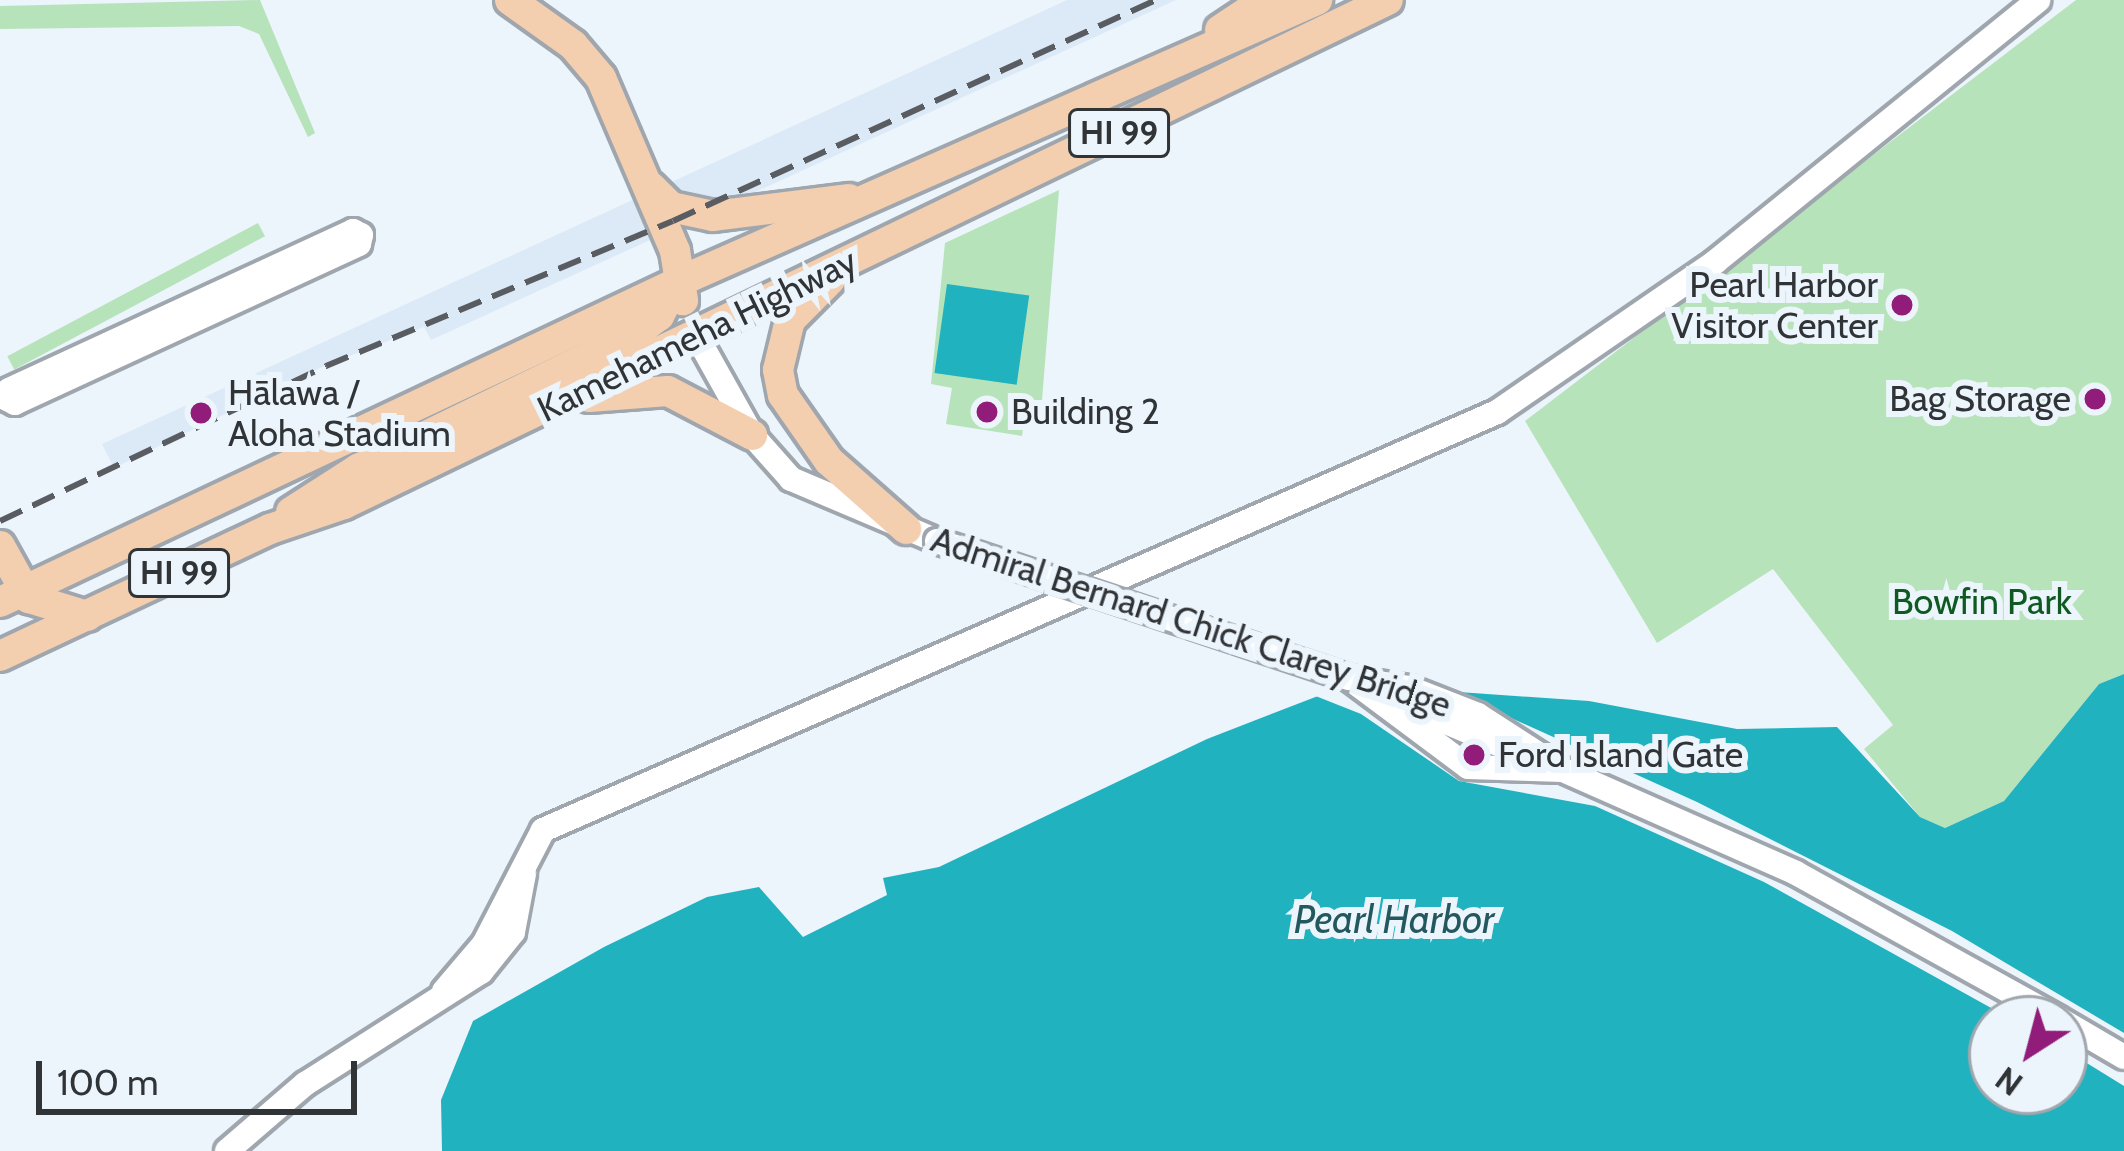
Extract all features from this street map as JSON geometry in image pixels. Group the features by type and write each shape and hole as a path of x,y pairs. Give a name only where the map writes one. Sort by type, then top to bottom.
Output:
{"main road":[{"path":"510,0 573,45 601,78 675,251 676,283 696,335"},
{"path":"1176,68 1265,0"},
{"name":"Kamehameha Highway","path":"11,596 676,283 1176,68 1317,0"},
{"name":"Kamehameha Highway","path":"0,656 270,529 344,504 1388,0"},
{"path":"650,187 671,207 713,217 876,195"},
{"path":"849,262 790,320 781,342 783,395 829,461 906,529"},
{"path":"270,529 358,469 632,336 659,316 676,283"},
{"path":"537,411 601,394 668,392 752,435"},
{"path":"0,546 11,596 50,610 87,616"}],"street":[{"path":"227,1151 305,1084 444,991 484,944 543,830 1497,412 1715,262 2038,0"},
{"path":"352,231 362,236 358,244 15,403 7,399 9,390 352,231"},
{"name":"Admiral Bernard Chick Clarey Bridge","path":"696,335 752,435 814,494 937,542 1349,678 1409,688 1478,715 1563,770 1796,873 2014,995"},
{"path":"1349,678 1468,767 1563,770"},
{"name":"Admiral Bernard Chick Clarey Bridge","path":"2088,1037 2124,1058"}],"shaded area":[{"path":"1067,0 1176,0 431,340 424,327 326,365 114,468 102,444"}],"green space":[{"path":"260,0 315,133 308,137 259,34 239,26 0,29 0,6"},
{"name":"Pearl Harbor Visitor Center","path":"2076,0 2124,0 2124,674 2099,684 2004,801 1945,828 1920,817 1864,749 1893,725 1773,569 1657,643 1525,421"},
{"path":"1059,190 1042,400 1027,400 1022,436 946,424 952,388 931,384 945,243"},
{"path":"258,223 265,236 14,370 7,356"}],"water":[{"path":"947,284 1029,296 1017,385 934,373"},
{"name":"Pearl Harbor","path":"2124,674 2124,1151 442,1151 441,1100 473,1021 604,947 707,897 759,887 803,937 887,895 883,878 939,867 1207,739 1318,696 1373,686 1589,701 1737,729 1837,727 1920,817 1945,828 2004,801 2099,684"}],"pier":[{"path":"1372,680 1487,707 1697,802 1952,931 2060,995 1968,995 1764,882 1595,806 1459,781 1361,714 1308,693"},
{"path":"2088,1012 2124,1033 2124,1086 2088,1064"}],"railway":[{"path":"0,521 326,366 673,221 1156,0"}],"place":[{"name":"Pearl Harbor Visitor Center","path":"1902,305"},
{"name":"Bag Storage","path":"2095,399"},
{"name":"Building 2","path":"987,412"},
{"name":"Hālawa / Aloha Stadium","path":"201,413"},
{"name":"Ford Island Gate","path":"1474,755"}],"park label":[{"name":"Bowfin Park","path":"1982,602"}]}
